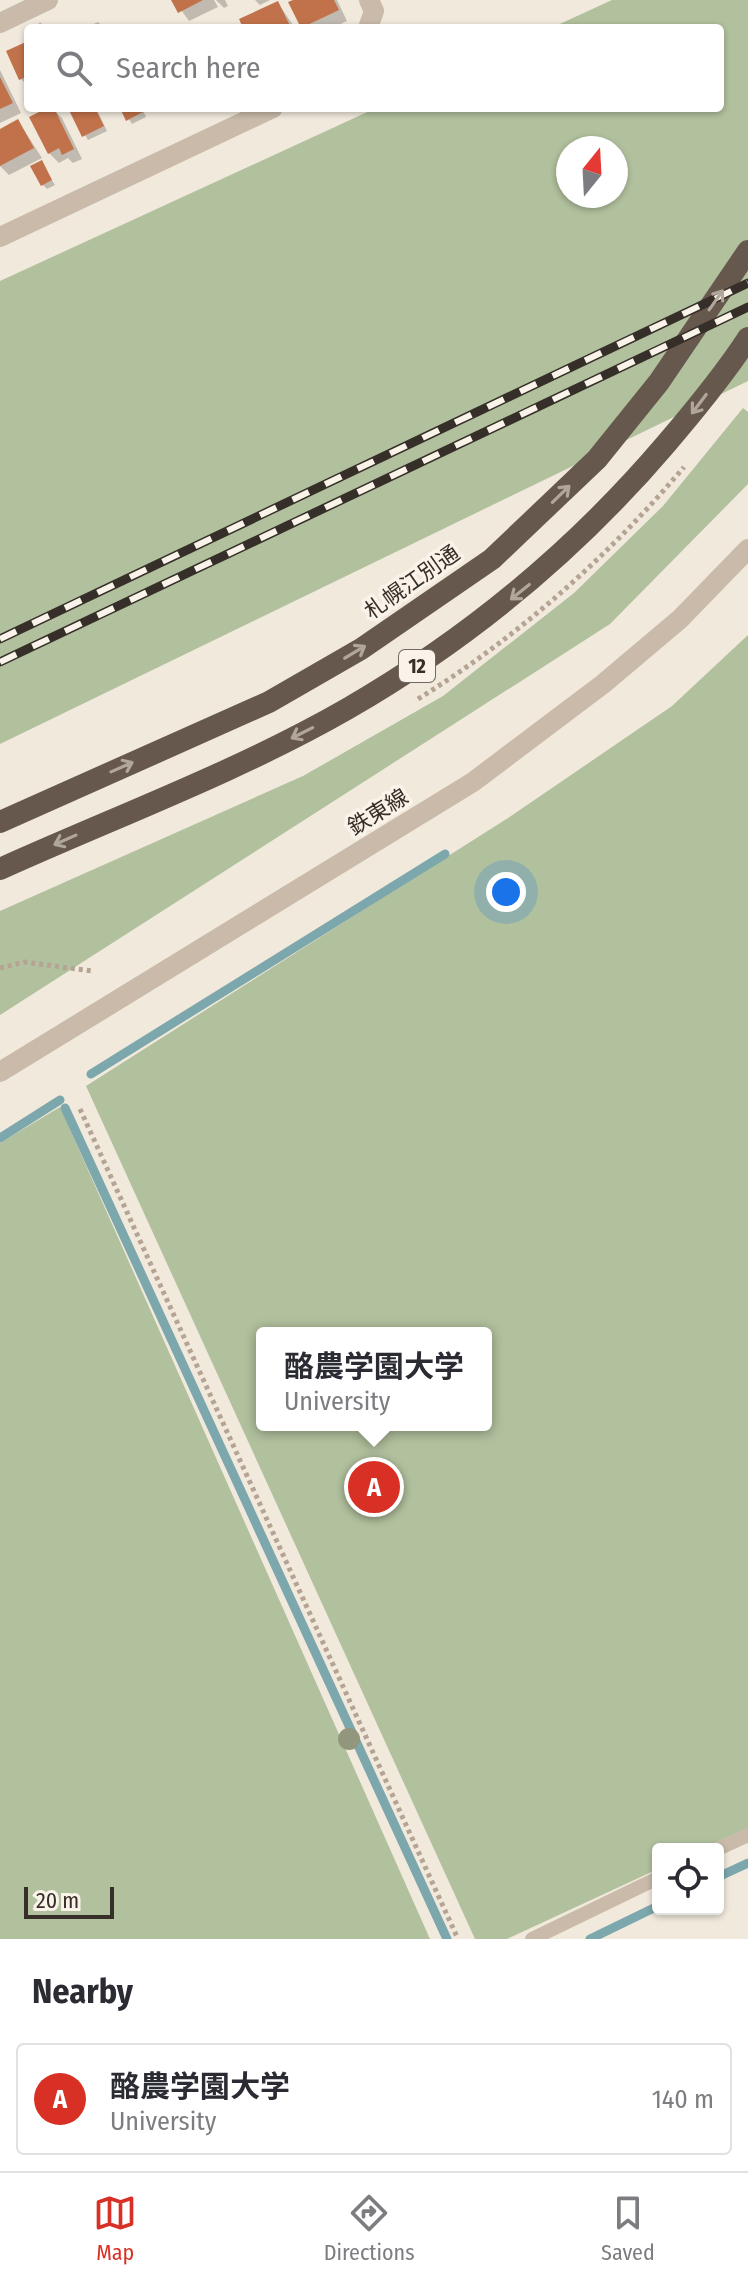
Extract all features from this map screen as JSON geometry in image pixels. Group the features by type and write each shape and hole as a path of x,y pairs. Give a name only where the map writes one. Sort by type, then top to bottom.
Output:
{"highway":[{"name":"札幌江別通","path":"0,822 269,702 374,640 492,559 597,459 659,382 745,257"},
{"name":"12","path":"0,869 277,745 345,710 484,621 545,571 628,489 747,340"}],"street":[{"path":"0,23 48,0"},
{"path":"369,0 374,11 369,24"},
{"path":"0,237 265,112"},
{"name":"鉄東線","path":"0,1072 473,782 603,684 669,628 748,549"}],"lane":[{"path":"724,1846 748,1835"},
{"path":"532,1939 652,1881"}],"path":[{"path":"0,968 24,962 92,971"},
{"path":"80,1109 458,1939"}],"green space":[{"path":"612,0 748,0 748,381 0,744 0,281 367,112 724,112 724,24 560,24"},
{"path":"743,408 748,412 748,484 610,624 0,1015 0,911 303,776 443,696 574,593 663,506"},
{"path":"748,635 748,1828 715,1843 652,1843 652,1872 507,1939 475,1939 86,1086 511,816 672,706"},
{"path":"60,1107 430,1939 0,1939 0,1143"}],"building":[{"path":"171,0 203,0 178,13"},
{"path":"334,0 339,10 309,24 299,24 288,2"},
{"path":"278,1 289,24 241,24 239,19"},
{"path":"24,43 24,78 19,80 6,51"},
{"path":"0,77 13,103 0,109"},
{"path":"39,112 56,112 74,149 62,155 59,148 48,154 29,117"},
{"path":"70,112 97,112 104,126 82,137"},
{"path":"122,112 143,112 126,121"},
{"path":"18,119 34,148 0,166 0,129"},
{"path":"42,160 52,180 41,186 30,166"}],"waterway":[{"path":"91,1074 445,854"},
{"path":"0,1138 60,1100"},
{"path":"65,1108 447,1939"},
{"path":"724,1874 748,1863"},
{"path":"590,1939 652,1909"}],"railway":[{"path":"0,639 748,283"},
{"path":"0,662 748,307"}],"place":[{"name":"酪農学園大学","path":"374,1487"}]}
